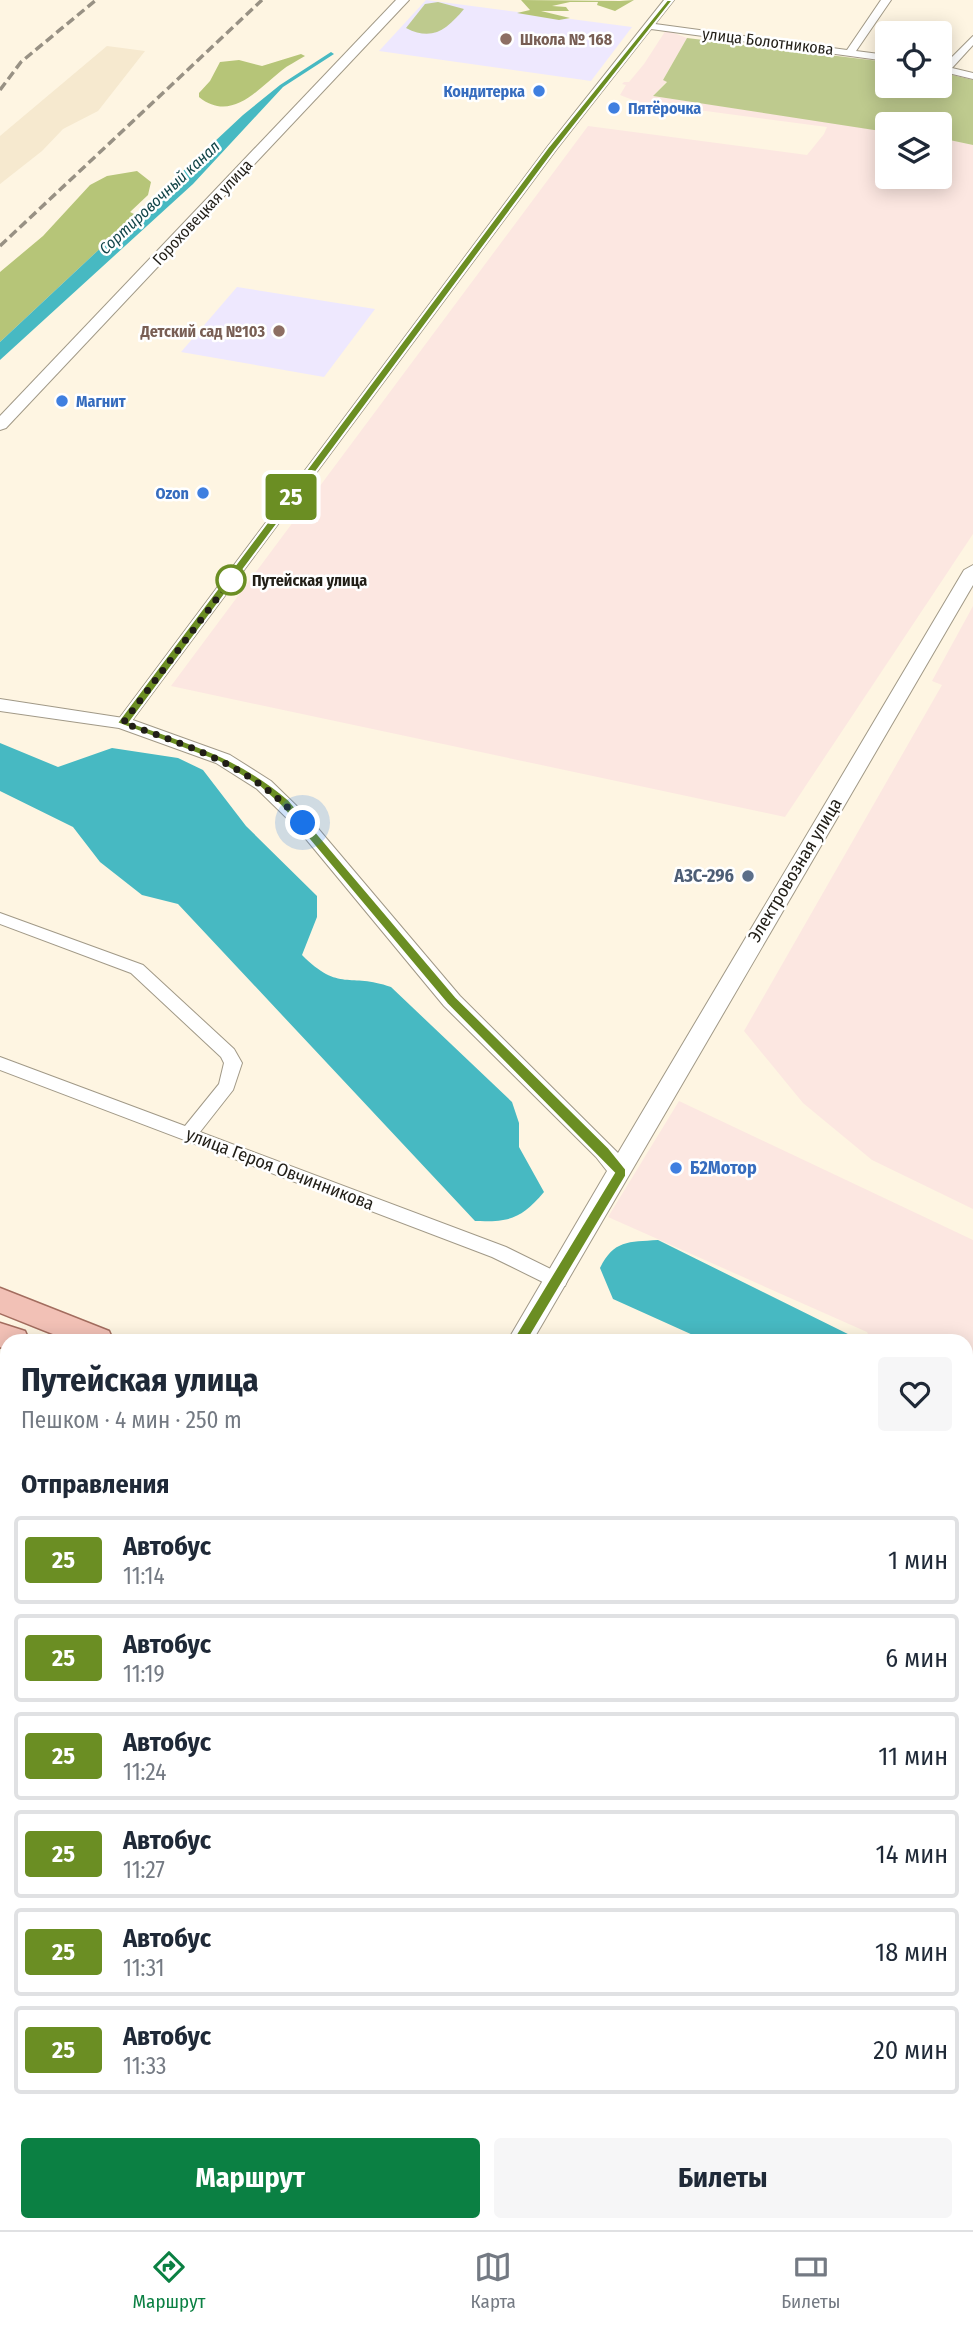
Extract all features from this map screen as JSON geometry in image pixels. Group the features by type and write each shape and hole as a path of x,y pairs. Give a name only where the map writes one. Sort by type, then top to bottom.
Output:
{"main road":[{"path":"0,1300 83,1334"}],"street":[{"name":"Гороховецкая улица","path":"0,425 403,0"},
{"path":"123,723 552,148 669,0"},
{"path":"851,51 886,0"},
{"name":"улица Болотникова","path":"648,26 875,56"},
{"path":"952,60 973,39"},
{"path":"952,71 973,76"},
{"name":"Электровозная улица","path":"524,1334 558,1281 762,923 973,570"},
{"path":"0,705 123,723 223,759 264,785 285,803 452,1001 604,1151 621,1172"},
{"path":"0,918 137,969 228,1053 233,1063 227,1086 189,1134"},
{"name":"улица Героя Овчинникова","path":"0,1063 499,1252 558,1281"}],"shaded area":[{"name":"Школа № 168","path":"426,0 632,27 591,81 379,51"},
{"path":"666,30 687,38 663,80 667,81 653,96 875,129 875,189 952,189 952,141 973,145 973,534 785,817 171,686 588,126 807,155 827,127 638,102 620,95 626,85 622,84 629,82"},
{"path":"107,46 145,51 98,111 63,129 42,151 0,184 0,136"},
{"name":"Детский сад №103","path":"237,287 375,309 324,377 181,352"},
{"path":"973,606 973,1209 872,1160 803,1103 744,1031 942,685 932,681"},
{"path":"679,1101 973,1240 973,1334 868,1334 608,1217"}],"green space":[{"path":"521,0 634,0 615,11 597,5 598,2 570,2 552,6 566,7 569,11 541,11 570,18 559,20 517,13 530,10"},
{"path":"438,2 464,9 439,31 424,34 406,28 425,4"},
{"path":"687,38 875,61 875,98 952,98 952,75 973,80 973,145 952,141 952,112 875,112 874,130 653,96 667,82 663,80"},
{"path":"301,54 305,56 243,101 222,107 199,97 220,62 239,60 262,66"},
{"path":"137,171 151,182 148,195 130,212 136,215 0,342 0,272 43,236 90,185 107,176"}],"water":[{"name":"Сортировочный канал","path":"331,52 334,54 283,87 193,184 0,360 0,342 243,115 280,85"},
{"path":"0,743 58,767 112,748 178,758 203,770 246,826 317,896 317,917 302,955 315,967 336,978 391,987 512,1102 519,1123 519,1147 544,1192 514,1217 497,1221 475,1221 178,904 142,895 100,862 73,827 0,791"},
{"path":"658,1240 848,1334 691,1334 613,1299 600,1268 617,1247 638,1241"}],"railway":[{"path":"0,90 21,62 96,0"},
{"path":"0,246 262,0"}],"bus line":[{"name":"25","path":"524,1334 621,1172 604,1151 492,1044 452,1001 285,803 264,785 223,759 123,723 552,148 669,0"}],"place":[{"name":"Школа № 168","path":"506,39"},
{"name":"Кондитерка","path":"539,91"},
{"name":"Пятёрочка","path":"614,108"},
{"name":"Детский сад №103","path":"279,331"},
{"name":"Магнит","path":"62,401"},
{"name":"Ozon","path":"203,493"},
{"name":"Путейская улица","path":"231,580"},
{"name":"АЗС-296","path":"748,876"},
{"name":"Б2Мотор","path":"676,1168"}],"route":[{"path":"231,580 123,723 223,759 264,785 303,823"}]}
